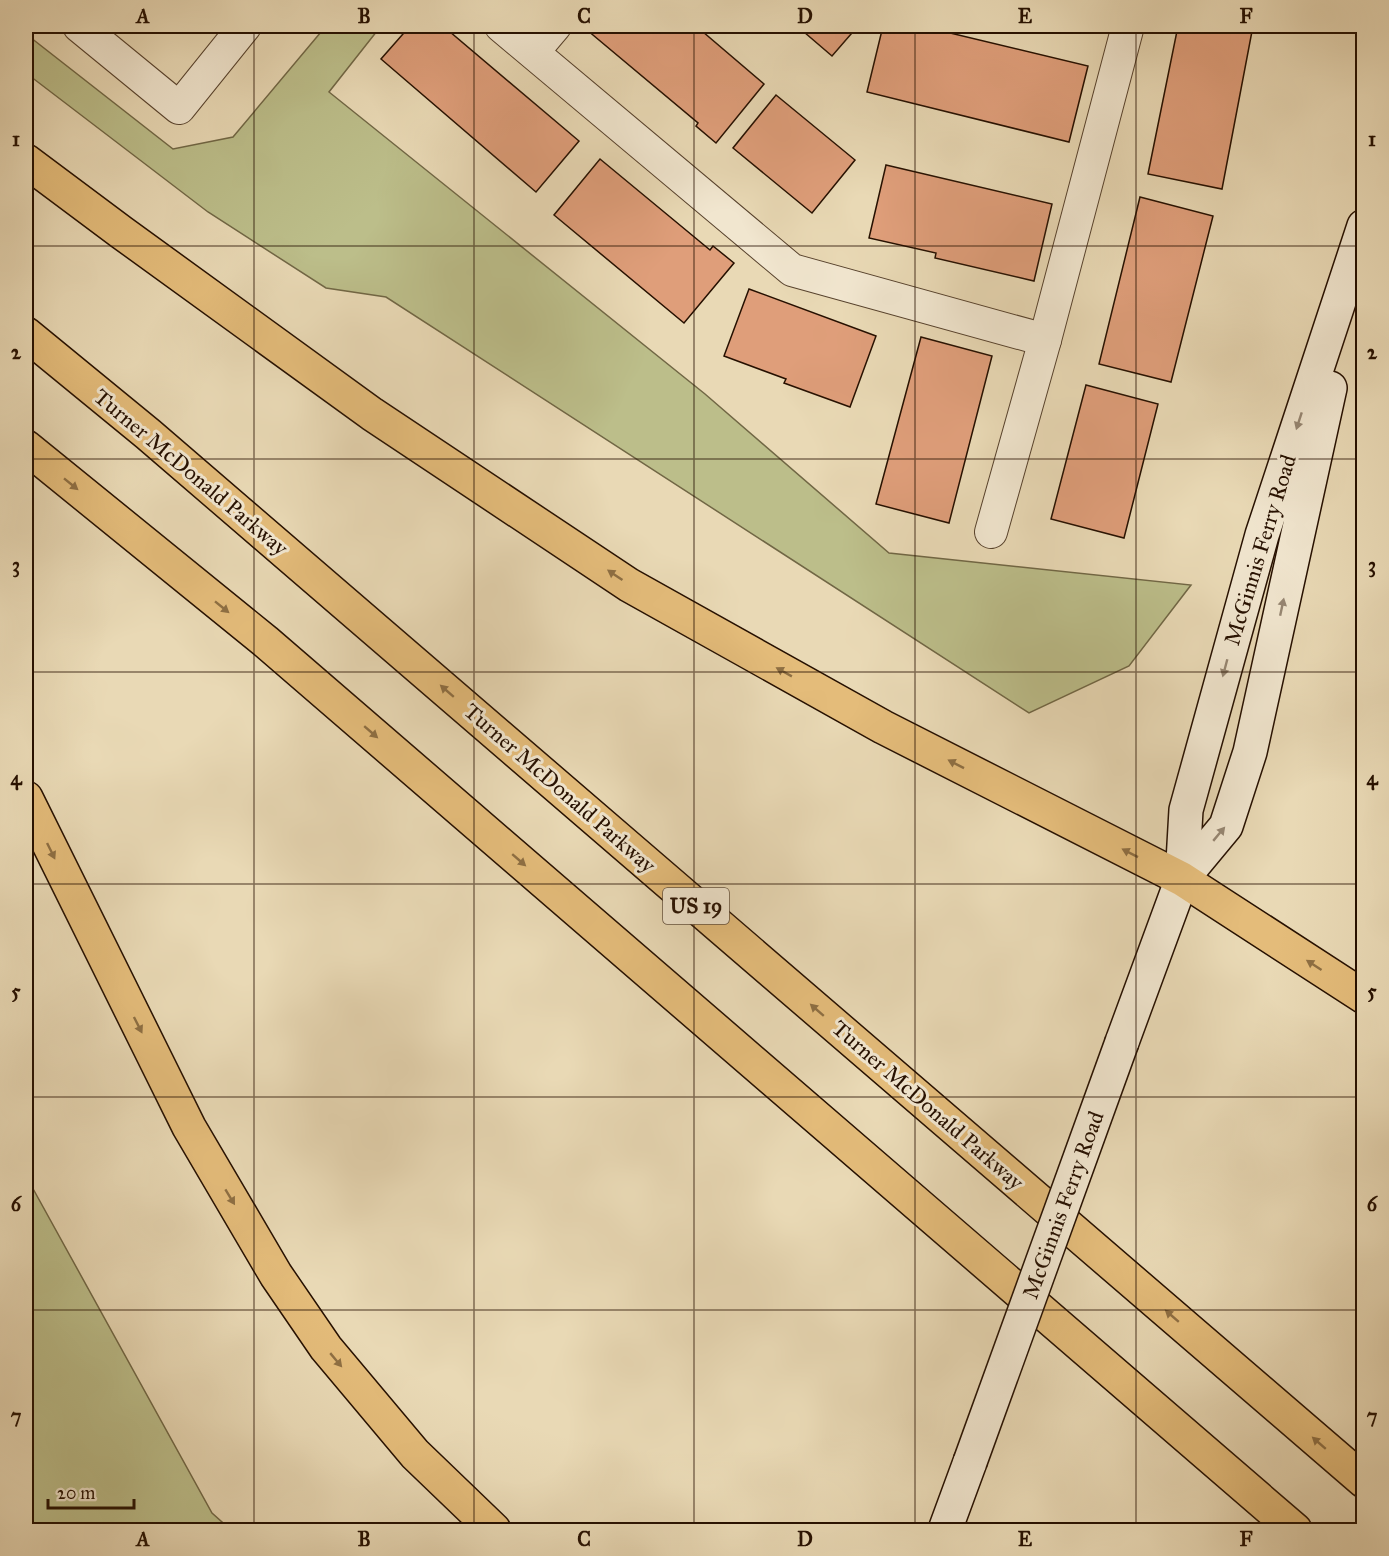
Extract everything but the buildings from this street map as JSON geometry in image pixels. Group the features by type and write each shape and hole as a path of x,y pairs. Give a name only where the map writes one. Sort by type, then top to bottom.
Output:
{"highway":[{"path":"26,161 372,414 629,585 883,727 1182,879 1364,997"},
{"name":"Turner McDonald Parkway","path":"26,334 148,434 1364,1481"},
{"path":"26,447 274,649 1295,1530"},
{"path":"26,798 189,1127 276,1275 326,1348 415,1454 494,1530"}],"main road":[{"name":"McGinnis Ferry Road","path":"945,1530 1182,879 1186,810 1259,546 1364,226"},
{"name":"McGinnis Ferry Road","path":"1182,879 1226,826 1250,752 1364,233"}],"street":[{"path":"79,26 179,108 245,26"},
{"path":"501,26 792,270 1045,340"},
{"path":"533,52 555,26"},
{"path":"991,532 1045,340 1120,27"}],"green space":[{"path":"326,26 381,26 329,92 705,394 889,553 1191,585 1129,666 1029,713 386,297 326,288 208,212 26,73 26,34 173,149 233,137"},
{"path":"26,1176 212,1513 231,1530 26,1530"}]}
